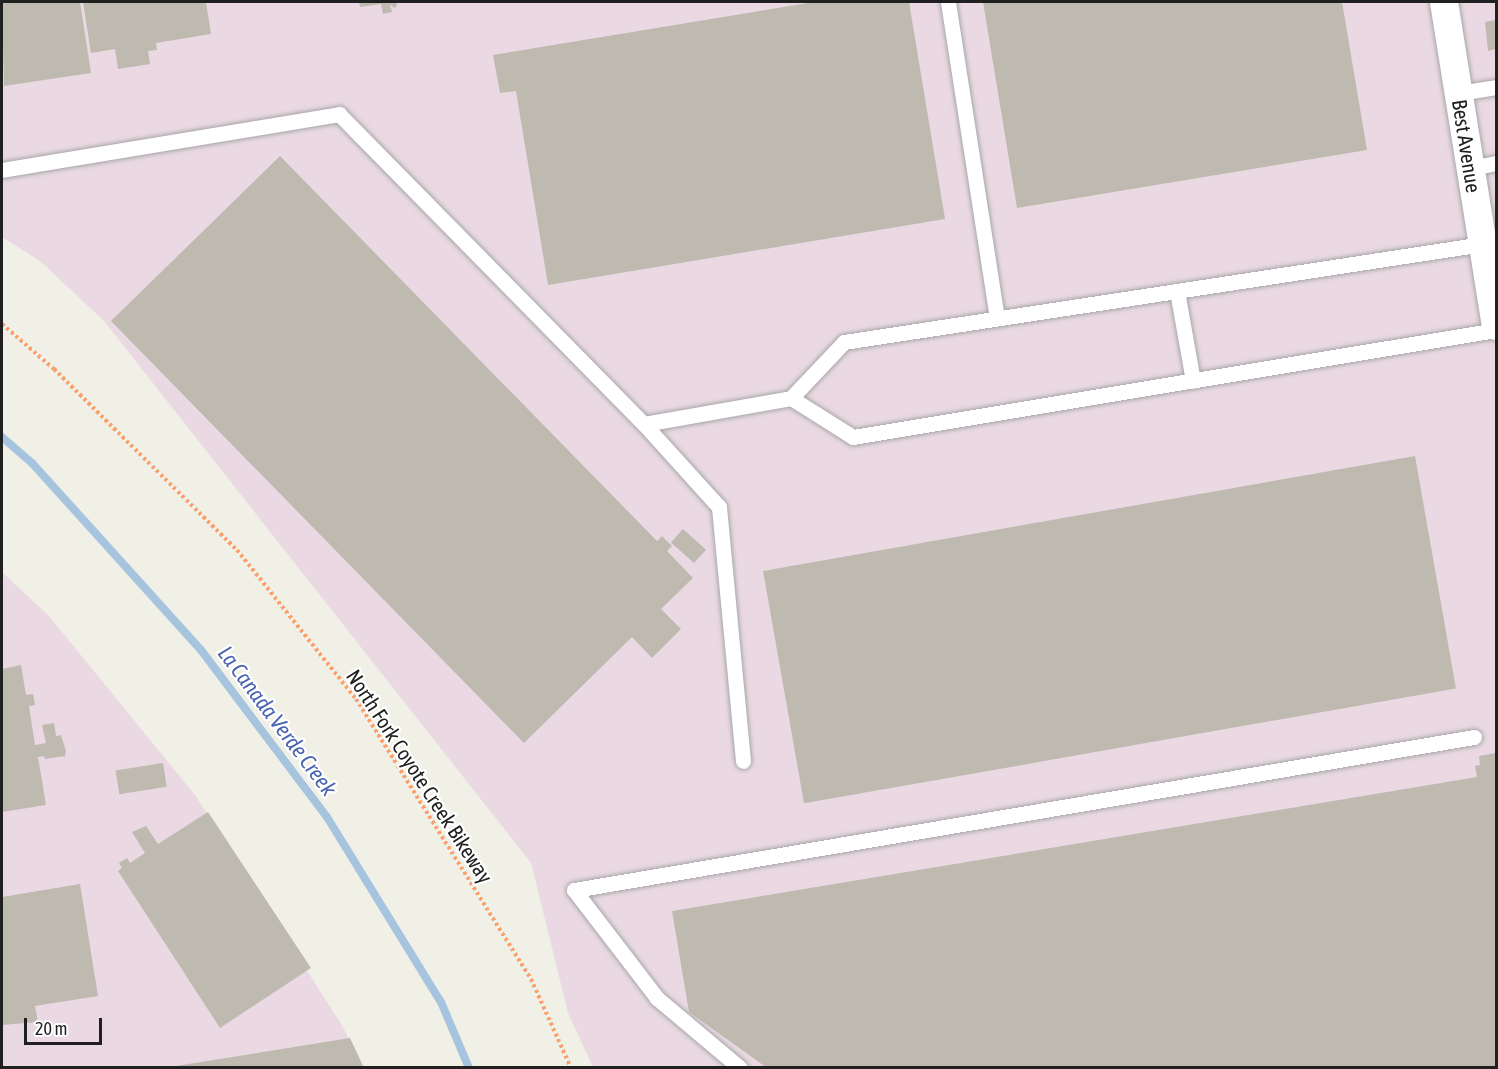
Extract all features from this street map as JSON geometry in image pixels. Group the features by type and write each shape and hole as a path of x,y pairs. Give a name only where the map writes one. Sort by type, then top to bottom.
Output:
{"street":[{"name":"Best Avenue","path":"1444,2 1459,93 1484,166 1483,244 1493,285 1497,328"}],"lane":[{"path":"948,2 997,318"},
{"path":"1459,93 1497,87"},
{"path":"2,170 339,114 644,424 719,507 743,761"},
{"path":"644,424 791,398 844,342 1483,244"},
{"path":"1177,291 1193,381"},
{"path":"791,398 853,437 1497,328"},
{"path":"740,1068 657,998 574,890 1474,737"}],"path":[{"name":"North Fork Coyote Creek Bikeway","path":"2,324 54,369 237,550 356,699 531,979 571,1068"}],"shaded area":[{"path":"2,2 1496,2 1496,1067 593,1067 568,1013 531,863 104,321 40,261 2,237"},
{"path":"2,572 49,616 195,795 343,1027 362,1067 2,1067"}],"building":[{"path":"2,2 80,2 91,73 4,86"},
{"path":"83,2 206,2 211,34 156,43 157,50 148,51 150,64 118,69 115,49 91,53"},
{"path":"359,2 396,2 397,6 394,8 390,4 392,12 383,14 381,4 360,7"},
{"path":"814,2 909,2 945,219 548,285 516,91 500,93 493,55"},
{"path":"983,2 1342,2 1367,150 1017,208"},
{"path":"1496,20 1496,49 1488,51 1485,22"},
{"path":"280,156 657,541 662,536 672,546 667,551 693,578 661,609 681,629 652,658 632,637 524,743 111,321"},
{"path":"1415,456 1456,688 804,803 763,571"},
{"path":"683,529 706,550 694,563 671,542"},
{"path":"21,665 26,695 33,694 35,705 29,706 35,745 46,743 42,725 54,723 56,736 61,735 66,751 65,756 45,759 44,756 38,757 46,805 2,812 2,669"},
{"path":"1496,753 1496,1068 767,1068 689,1012 672,911 1477,777 1475,766 1480,765 1479,756"},
{"path":"163,763 167,787 119,794 116,771"},
{"path":"208,812 311,968 220,1028 118,871 122,868 119,863 127,858 130,863 145,853 132,832 146,826 158,844"},
{"path":"80,884 98,996 35,1006 38,1022 2,1025 2,897"},
{"path":"350,1038 364,1068 176,1068 176,1066"}],"waterway":[{"name":"La Canada Verde Creek","path":"2,437 32,463 201,650 327,817 441,1002 469,1068"}]}
